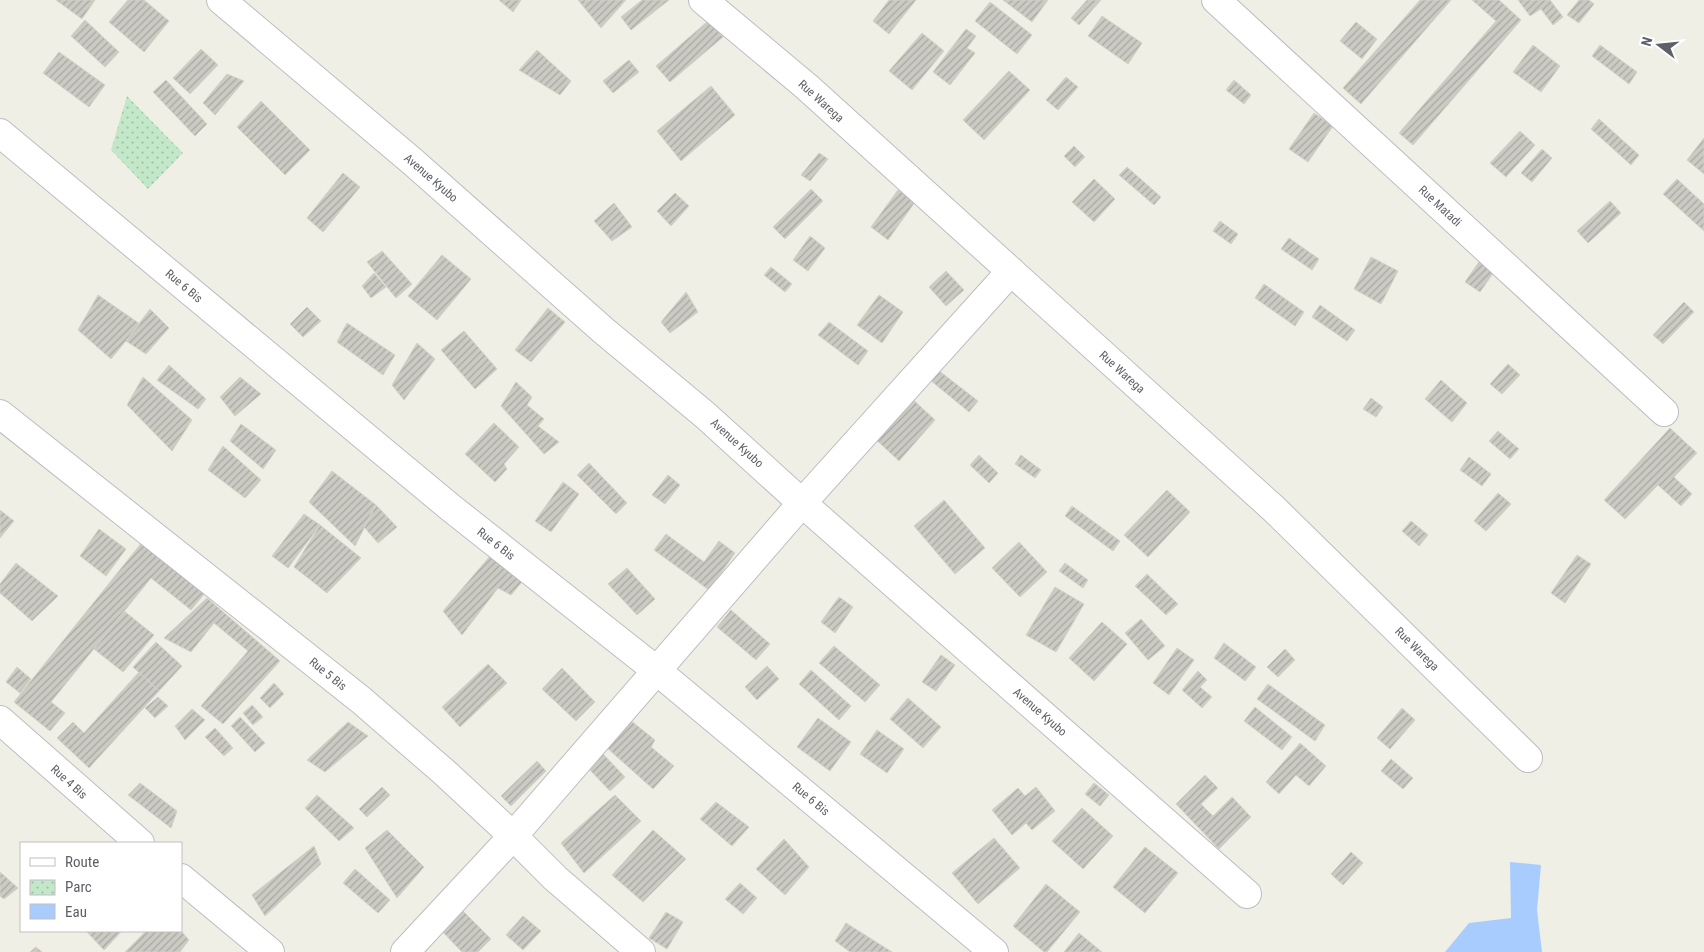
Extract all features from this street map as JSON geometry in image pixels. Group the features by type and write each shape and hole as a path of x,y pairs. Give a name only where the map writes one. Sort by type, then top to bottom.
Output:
{"street":[{"name":"Avenue Kyubo","path":"221,0 413,162 604,331 705,414 802,503 1246,894"},
{"name":"Rue Warega","path":"703,0 807,87 1274,509 1528,758"},
{"name":"Rue Matadi","path":"1216,0 1664,412"},
{"name":"Rue 6 Bis","path":"0,134 452,508 656,670 994,952"},
{"path":"405,952 513,836 802,503 1011,271"},
{"name":"Rue 5 Bis","path":"0,414 361,700 444,772 555,878 641,952"},
{"name":"Rue 4 Bis","path":"0,720 139,842"},
{"path":"182,879 270,952"}],"green space":[{"path":"127,96 183,153 148,189 111,150"}],"water":[{"path":"1510,862 1541,865 1537,910 1542,952 1445,952 1469,923 1511,918"}],"building":[{"path":"56,0 95,0 82,19"},
{"path":"128,0 144,0 169,21 144,52 109,22"},
{"path":"499,0 521,0 513,12"},
{"path":"578,0 626,0 601,28"},
{"path":"642,0 669,0 631,30 621,17"},
{"path":"889,0 916,0 889,34 873,21"},
{"path":"1003,0 1048,0 1032,22"},
{"path":"1087,0 1101,0 1079,25 1071,18"},
{"path":"1420,0 1451,0 1361,104 1343,88"},
{"path":"1472,0 1499,0 1521,20 1413,145 1399,133 1496,21"},
{"path":"1518,0 1550,0 1563,17 1553,25 1541,9 1530,16"},
{"path":"1579,0 1589,0 1594,4 1579,23 1567,15"},
{"path":"990,2 1032,35 1017,54 975,21"},
{"path":"1102,16 1142,43 1128,64 1088,36"},
{"path":"85,20 119,52 105,67 71,36"},
{"path":"708,21 723,37 670,82 656,66"},
{"path":"1356,22 1377,39 1362,59 1340,41"},
{"path":"966,29 976,36 967,48 975,53 950,85 933,72"},
{"path":"922,33 944,51 912,90 889,71"},
{"path":"1533,45 1560,66 1541,92 1513,72"},
{"path":"1600,45 1637,72 1629,84 1592,56"},
{"path":"201,49 218,65 190,94 173,78"},
{"path":"537,50 571,81 560,95 519,70"},
{"path":"59,52 105,85 89,107 43,73"},
{"path":"629,60 639,72 613,93 603,81"},
{"path":"1009,71 1030,90 984,140 963,120"},
{"path":"227,74 244,81 215,115 203,103"},
{"path":"1066,77 1078,87 1058,110 1046,100"},
{"path":"166,80 207,124 195,136 153,92"},
{"path":"1234,80 1251,95 1244,104 1226,90"},
{"path":"711,86 735,115 681,161 657,131"},
{"path":"261,101 310,150 285,175 237,127"},
{"path":"1314,113 1333,126 1308,162 1289,149"},
{"path":"1599,119 1639,155 1631,165 1591,129"},
{"path":"1520,131 1535,145 1506,177 1490,163"},
{"path":"1704,138 1704,174 1687,160"},
{"path":"1074,146 1085,157 1075,167 1064,156"},
{"path":"1542,149 1552,158 1532,182 1521,173"},
{"path":"819,153 828,159 810,181 801,175"},
{"path":"1127,167 1161,197 1154,205 1119,175"},
{"path":"343,173 360,187 323,232 307,218"},
{"path":"1094,179 1115,199 1094,222 1072,202"},
{"path":"1677,179 1704,204 1704,231 1663,194"},
{"path":"811,189 823,201 785,239 773,227"},
{"path":"898,190 915,202 888,240 871,227"},
{"path":"675,193 689,206 671,226 657,211"},
{"path":"1610,201 1621,213 1588,243 1577,231"},
{"path":"614,203 632,227 612,241 594,221"},
{"path":"1220,221 1238,234 1231,244 1213,231"},
{"path":"810,236 825,248 808,271 793,260"},
{"path":"1289,238 1319,259 1312,270 1281,249"},
{"path":"382,251 412,284 396,298 367,262"},
{"path":"442,255 471,279 437,320 408,296"},
{"path":"1371,257 1398,271 1381,304 1354,289"},
{"path":"1481,259 1496,269 1480,292 1465,282"},
{"path":"771,267 792,284 785,292 764,275"},
{"path":"946,271 964,290 946,306 929,287"},
{"path":"374,273 386,287 371,298 362,286"},
{"path":"1264,284 1304,312 1295,326 1255,298"},
{"path":"686,292 698,312 670,333 661,322"},
{"path":"98,295 140,324 111,359 78,330"},
{"path":"879,295 903,312 882,343 857,325"},
{"path":"1684,302 1694,312 1663,344 1653,335"},
{"path":"1320,305 1355,330 1347,341 1312,317"},
{"path":"307,307 321,321 303,337 290,324"},
{"path":"548,308 565,322 531,362 515,350"},
{"path":"150,309 169,328 146,354 126,341"},
{"path":"829,322 868,351 858,365 818,335"},
{"path":"347,323 395,355 383,375 337,342"},
{"path":"464,331 497,369 475,389 441,350"},
{"path":"417,343 435,359 404,400 392,385"},
{"path":"1508,364 1520,375 1502,394 1490,384"},
{"path":"169,365 206,399 198,409 157,380"},
{"path":"938,370 978,401 969,412 930,380"},
{"path":"143,377 192,420 172,451 127,405"},
{"path":"240,377 261,394 235,416 220,397"},
{"path":"1441,380 1467,403 1452,422 1425,399"},
{"path":"516,382 532,397 527,405 544,419 538,426 559,442 544,454 501,406"},
{"path":"908,395 935,420 899,461 871,435"},
{"path":"1371,398 1383,407 1376,417 1363,409"},
{"path":"494,423 519,447 504,464 507,469 495,482 465,454"},
{"path":"241,424 276,450 263,469 230,441"},
{"path":"1670,428 1697,453 1674,477 1692,494 1681,506 1658,485 1625,519 1604,500"},
{"path":"1498,431 1519,449 1510,459 1489,441"},
{"path":"223,446 261,480 245,498 208,470"},
{"path":"979,455 998,473 989,483 970,465"},
{"path":"1021,455 1041,470 1035,478 1015,464"},
{"path":"1469,457 1491,474 1482,486 1460,470"},
{"path":"589,463 627,503 616,514 577,475"},
{"path":"332,471 376,505 355,546 309,502"},
{"path":"668,475 680,485 665,504 652,495"},
{"path":"563,482 579,494 551,532 535,521"},
{"path":"1167,490 1190,512 1148,557 1124,535"},
{"path":"1498,493 1511,504 1486,531 1474,521"},
{"path":"944,500 985,548 955,574 914,526"},
{"path":"376,505 397,527 378,543 364,527"},
{"path":"1072,506 1120,541 1113,551 1065,516"},
{"path":"0,510 14,521 0,538"},
{"path":"304,514 320,525 288,568 272,556"},
{"path":"1411,521 1428,535 1419,546 1402,531"},
{"path":"320,525 361,558 327,593 294,567"},
{"path":"99,529 126,549 106,576 80,556"},
{"path":"666,534 704,562 719,541 735,553 709,590 654,550"},
{"path":"147,536 210,587 191,610 151,578 51,702 65,713 50,731 14,702"},
{"path":"1019,542 1047,572 1020,597 992,568"},
{"path":"1577,555 1591,564 1565,603 1551,593"},
{"path":"490,556 522,582 511,595 498,588 462,635 443,611"},
{"path":"16,563 58,596 32,621 0,593 0,584"},
{"path":"1065,563 1088,580 1083,588 1059,571"},
{"path":"627,568 655,599 637,615 608,584"},
{"path":"1147,574 1178,604 1166,615 1135,586"},
{"path":"1055,587 1084,604 1056,652 1026,635"},
{"path":"839,597 853,607 835,633 821,622"},
{"path":"207,598 280,661 223,724 201,706 248,651 214,623 191,652 164,638"},
{"path":"731,610 770,644 756,660 717,627"},
{"path":"124,611 154,635 123,672 94,649"},
{"path":"1141,619 1165,646 1148,660 1125,633"},
{"path":"1102,622 1127,644 1094,681 1069,658"},
{"path":"156,642 182,666 159,691 133,667"},
{"path":"1224,643 1256,667 1245,681 1214,658"},
{"path":"834,646 880,685 865,702 819,663"},
{"path":"1177,648 1194,660 1169,695 1153,683"},
{"path":"1285,649 1295,660 1278,677 1267,667"},
{"path":"941,655 955,665 936,691 922,682"},
{"path":"488,664 507,683 460,727 442,707"},
{"path":"767,666 779,679 757,700 745,687"},
{"path":"17,667 31,679 20,693 6,682"},
{"path":"562,668 595,702 576,721 542,689"},
{"path":"811,670 851,706 839,720 799,684"},
{"path":"1198,671 1207,680 1200,687 1212,697 1202,708 1182,690"},
{"path":"139,672 159,691 89,768 57,738 73,722 84,733"},
{"path":"274,683 284,694 270,708 260,698"},
{"path":"1268,684 1325,725 1315,741 1257,699"},
{"path":"158,697 168,706 155,718 145,708"},
{"path":"908,698 941,727 923,748 890,719"},
{"path":"252,705 263,717 253,725 243,713"},
{"path":"1255,707 1292,737 1282,750 1244,721"},
{"path":"1402,708 1415,720 1390,749 1377,738"},
{"path":"192,709 205,720 185,740 175,726"},
{"path":"240,717 265,743 255,752 231,726"},
{"path":"818,718 851,742 830,771 797,747"},
{"path":"630,720 655,740 651,747 674,766 653,789 606,747"},
{"path":"348,722 368,736 325,772 307,760"},
{"path":"215,728 233,748 224,756 205,737"},
{"path":"877,730 904,749 887,773 860,754"},
{"path":"1300,743 1326,766 1309,786 1296,775 1279,794 1266,782"},
{"path":"603,754 625,777 610,791 588,768"},
{"path":"1391,759 1413,778 1403,789 1381,771"},
{"path":"537,761 546,771 511,806 501,796"},
{"path":"1205,775 1218,788 1201,804 1213,816 1232,797 1251,817 1219,849 1176,804"},
{"path":"140,783 177,811 171,828 128,795"},
{"path":"1094,783 1109,795 1100,806 1085,794"},
{"path":"382,787 390,795 367,817 359,809"},
{"path":"1036,787 1055,811 1032,830 1026,823 1012,835 992,810 1018,788 1025,796"},
{"path":"317,795 354,828 339,841 305,808"},
{"path":"615,795 641,821 584,873 561,843"},
{"path":"716,802 749,827 732,846 700,819"},
{"path":"1082,808 1113,836 1083,869 1052,841"},
{"path":"387,830 424,867 397,898 365,848"},
{"path":"653,830 686,859 643,902 612,875"},
{"path":"994,838 1020,868 978,904 952,873"},
{"path":"784,839 809,867 785,895 756,869"},
{"path":"314,846 321,864 265,916 252,895"},
{"path":"1145,847 1178,873 1145,913 1113,887"},
{"path":"1351,852 1363,863 1343,885 1331,874"},
{"path":"355,869 390,900 378,913 343,883"},
{"path":"0,872 18,888 4,899 0,896"},
{"path":"740,883 757,898 743,914 725,899"},
{"path":"1046,884 1080,912 1047,952 1044,952 1013,926"},
{"path":"459,907 491,939 478,952 462,952 438,927"},
{"path":"666,912 683,922 667,949 649,938"},
{"path":"523,916 541,931 523,950 506,935"},
{"path":"846,923 892,952 850,952 835,941"},
{"path":"87,932 121,932 104,950"},
{"path":"145,932 182,932 189,940 180,952 125,952"},
{"path":"1079,933 1102,952 1064,952"},
{"path":"36,947 42,952 30,952"}]}
